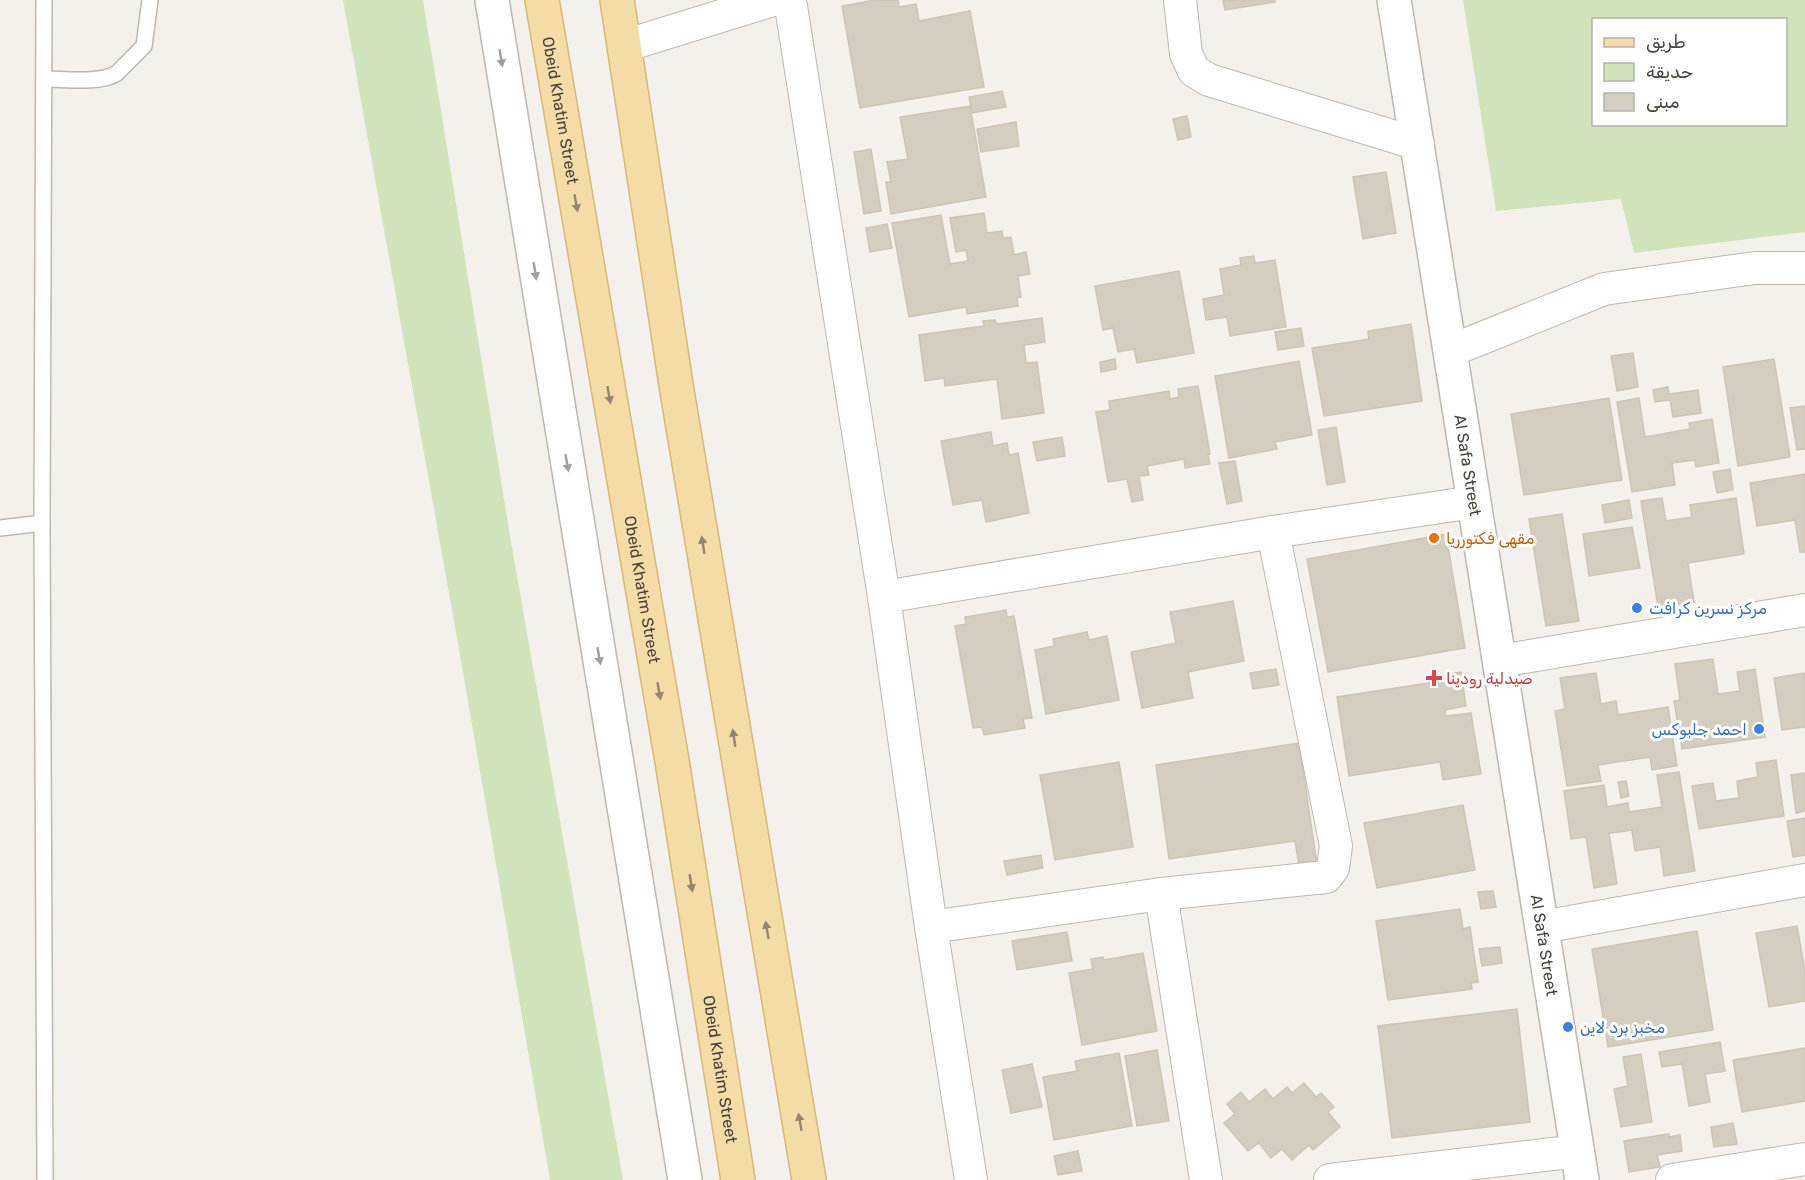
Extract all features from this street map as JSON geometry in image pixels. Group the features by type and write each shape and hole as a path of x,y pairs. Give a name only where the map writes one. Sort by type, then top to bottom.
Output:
{"main road":[{"name":"Obeid Khatim Street","path":"542,0 672,761 738,1180"},
{"path":"617,0 677,391 809,1180"}],"street":[{"path":"492,0 685,1180"},
{"path":"624,46 773,0"},
{"path":"790,0 884,597 970,1180"},
{"path":"1180,0 1186,54 1194,71 1209,81 1418,144"},
{"name":"Al Safa Street","path":"1394,0 1580,1166"},
{"path":"1450,351 1604,289 1755,268 1805,268"},
{"path":"884,597 1273,532 1474,502"},
{"path":"931,927 1161,894 1326,877 1334,868 1336,846 1273,532"},
{"path":"1500,661 1805,610"},
{"path":"1542,927 1805,880"},
{"path":"1161,894 1206,1180"},
{"path":"1672,1180 1805,1159"},
{"path":"1330,1180 1580,1166"}],"lane":[{"path":"44,0 42,523 45,1180"},
{"path":"45,79 101,79 117,73 144,46 150,0"},
{"path":"0,528 42,523"}],"green space":[{"path":"343,0 423,0 510,536 623,1180 550,1180 462,666"},
{"path":"1463,0 1805,0 1805,232 1634,253 1621,199 1496,211"}],"building":[{"path":"875,0 898,0 899,7 916,4 919,21 970,11 984,87 860,108 842,6"},
{"path":"1223,0 1275,0 1275,2 1225,10"},
{"path":"1002,91 1006,107 972,113 969,97"},
{"path":"970,106 986,197 891,214 886,182 891,182 887,162 908,159 900,117"},
{"path":"1187,116 1191,137 1178,140 1173,119"},
{"path":"1016,122 1019,146 981,152 977,129"},
{"path":"871,149 881,211 864,214 854,152"},
{"path":"1386,172 1396,233 1363,239 1353,177"},
{"path":"984,213 987,233 1002,231 1003,238 1011,237 1014,255 1026,252 1030,274 1018,276 1021,297 1017,298 1018,306 967,314 966,307 909,317 892,223 941,215 950,264 968,261 966,250 956,252 950,218"},
{"path":"887,224 892,248 870,252 866,228"},
{"path":"1254,256 1255,263 1275,260 1286,327 1230,336 1227,317 1206,320 1203,299 1224,295 1220,269 1241,265 1240,258"},
{"path":"1179,271 1194,353 1137,363 1134,349 1118,352 1113,328 1103,330 1095,286"},
{"path":"1042,318 1045,342 1024,345 1026,363 1037,362 1044,413 1002,419 997,379 945,386 944,378 925,381 919,335 984,326 983,321 995,320 997,324"},
{"path":"1411,324 1422,401 1324,416 1312,348 1369,339 1368,331"},
{"path":"1301,328 1304,346 1278,350 1275,332"},
{"path":"1633,353 1638,387 1617,391 1611,356"},
{"path":"1115,359 1116,369 1101,372 1100,362"},
{"path":"1774,359 1790,457 1738,466 1723,367"},
{"path":"1299,361 1312,435 1275,442 1277,449 1229,458 1215,376"},
{"path":"1198,386 1210,464 1185,468 1184,459 1147,466 1149,475 1139,476 1143,500 1132,502 1127,479 1108,482 1096,412 1110,410 1109,401 1169,391 1170,399 1179,397 1178,389"},
{"path":"1668,387 1669,394 1698,390 1701,413 1673,417 1670,400 1655,402 1653,390"},
{"path":"1609,398 1622,480 1524,495 1511,414"},
{"path":"1639,398 1645,437 1690,429 1689,423 1712,419 1719,463 1696,467 1695,460 1672,463 1675,485 1632,492 1617,402"},
{"path":"1805,406 1805,449 1797,450 1790,408"},
{"path":"1336,427 1345,482 1327,485 1318,430"},
{"path":"991,432 993,446 1007,443 1009,455 1018,453 1029,513 986,522 982,500 953,505 941,441"},
{"path":"1062,437 1065,456 1037,461 1033,442"},
{"path":"1235,461 1242,501 1227,504 1219,463"},
{"path":"1730,469 1733,490 1717,493 1713,472"},
{"path":"1805,474 1805,552 1800,552 1795,520 1757,526 1750,483"},
{"path":"1662,498 1666,521 1692,517 1690,505 1736,498 1744,554 1688,563 1694,602 1658,607 1641,501"},
{"path":"1629,500 1632,518 1605,523 1602,505"},
{"path":"1562,514 1579,621 1546,626 1529,519"},
{"path":"1632,527 1640,568 1589,576 1583,534"},
{"path":"1446,534 1465,648 1328,672 1307,559"},
{"path":"1233,601 1244,661 1188,672 1193,698 1142,708 1131,652 1176,643 1170,612"},
{"path":"1006,610 1007,617 1014,616 1032,718 1023,719 1025,728 984,735 982,727 973,728 955,626 966,624 965,617"},
{"path":"1087,632 1089,640 1107,636 1119,700 1046,714 1035,650 1054,646 1053,639"},
{"path":"1713,659 1718,694 1740,691 1737,672 1755,669 1765,737 1682,749 1674,701 1680,700 1675,664"},
{"path":"1276,669 1279,685 1253,689 1250,673"},
{"path":"1461,672 1466,706 1445,710 1446,716 1471,713 1481,774 1443,780 1440,762 1349,776 1337,697 1435,682 1434,676"},
{"path":"1596,673 1601,704 1616,701 1618,715 1668,707 1677,766 1652,770 1650,757 1598,765 1601,781 1567,786 1555,711 1565,709 1560,678"},
{"path":"1805,673 1805,727 1782,730 1774,678"},
{"path":"1299,743 1317,864 1299,866 1295,841 1169,859 1156,765"},
{"path":"1776,760 1784,816 1699,829 1692,786 1713,783 1716,801 1739,798 1737,781 1758,777 1756,763"},
{"path":"1119,762 1133,847 1055,860 1040,775"},
{"path":"1679,772 1695,871 1664,876 1660,847 1635,851 1632,830 1609,833 1617,884 1594,888 1586,837 1571,839 1564,791 1604,785 1607,807 1628,803 1629,812 1662,807 1657,775"},
{"path":"1805,773 1805,811 1796,813 1791,775"},
{"path":"1626,781 1629,796 1621,798 1618,782"},
{"path":"1463,805 1475,870 1377,888 1364,823"},
{"path":"1805,818 1805,855 1793,857 1787,821"},
{"path":"1041,855 1043,868 1007,875 1004,861"},
{"path":"1493,891 1496,907 1481,909 1478,892"},
{"path":"1460,909 1463,929 1470,927 1478,982 1471,983 1472,989 1388,1000 1376,921"},
{"path":"1797,926 1805,971 1805,1001 1769,1007 1756,933"},
{"path":"1697,931 1713,1030 1608,1047 1592,949"},
{"path":"1067,932 1072,961 1017,970 1012,941"},
{"path":"1500,947 1502,963 1482,966 1479,949"},
{"path":"1143,953 1157,1031 1082,1045 1069,973 1093,969 1091,959 1103,957 1104,960"},
{"path":"1517,1009 1530,1122 1392,1138 1378,1026"},
{"path":"1720,1042 1725,1071 1705,1074 1710,1102 1689,1106 1682,1064 1662,1067 1659,1052"},
{"path":"1805,1048 1805,1101 1742,1112 1733,1060"},
{"path":"1157,1050 1169,1121 1137,1126 1125,1056"},
{"path":"1119,1053 1132,1126 1054,1140 1043,1077 1077,1071 1075,1061"},
{"path":"1641,1054 1652,1122 1621,1127 1614,1089 1628,1086 1623,1057"},
{"path":"1032,1064 1042,1107 1011,1113 1002,1070"},
{"path":"1304,1083 1316,1097 1321,1093 1334,1107 1328,1112 1340,1127 1313,1150 1309,1145 1292,1160 1282,1149 1271,1158 1259,1143 1248,1151 1224,1123 1235,1114 1227,1104 1241,1092 1249,1102 1265,1089 1273,1099 1287,1087 1292,1093"},
{"path":"1733,1123 1737,1144 1714,1147 1711,1127"},
{"path":"1669,1134 1669,1137 1680,1135 1682,1151 1657,1155 1660,1167 1629,1172 1624,1141"},
{"path":"1078,1151 1082,1171 1058,1175 1054,1156"}],"place":[{"name":"مقهى فكتورريا","path":"1434,538"},
{"name":"مركز نسرين كرافت","path":"1637,608"},
{"name":"صيدلية رودينا","path":"1434,678"},
{"name":"احمد جلبوكس","path":"1759,729"},
{"name":"مخبز برد لاين","path":"1568,1027"}]}
